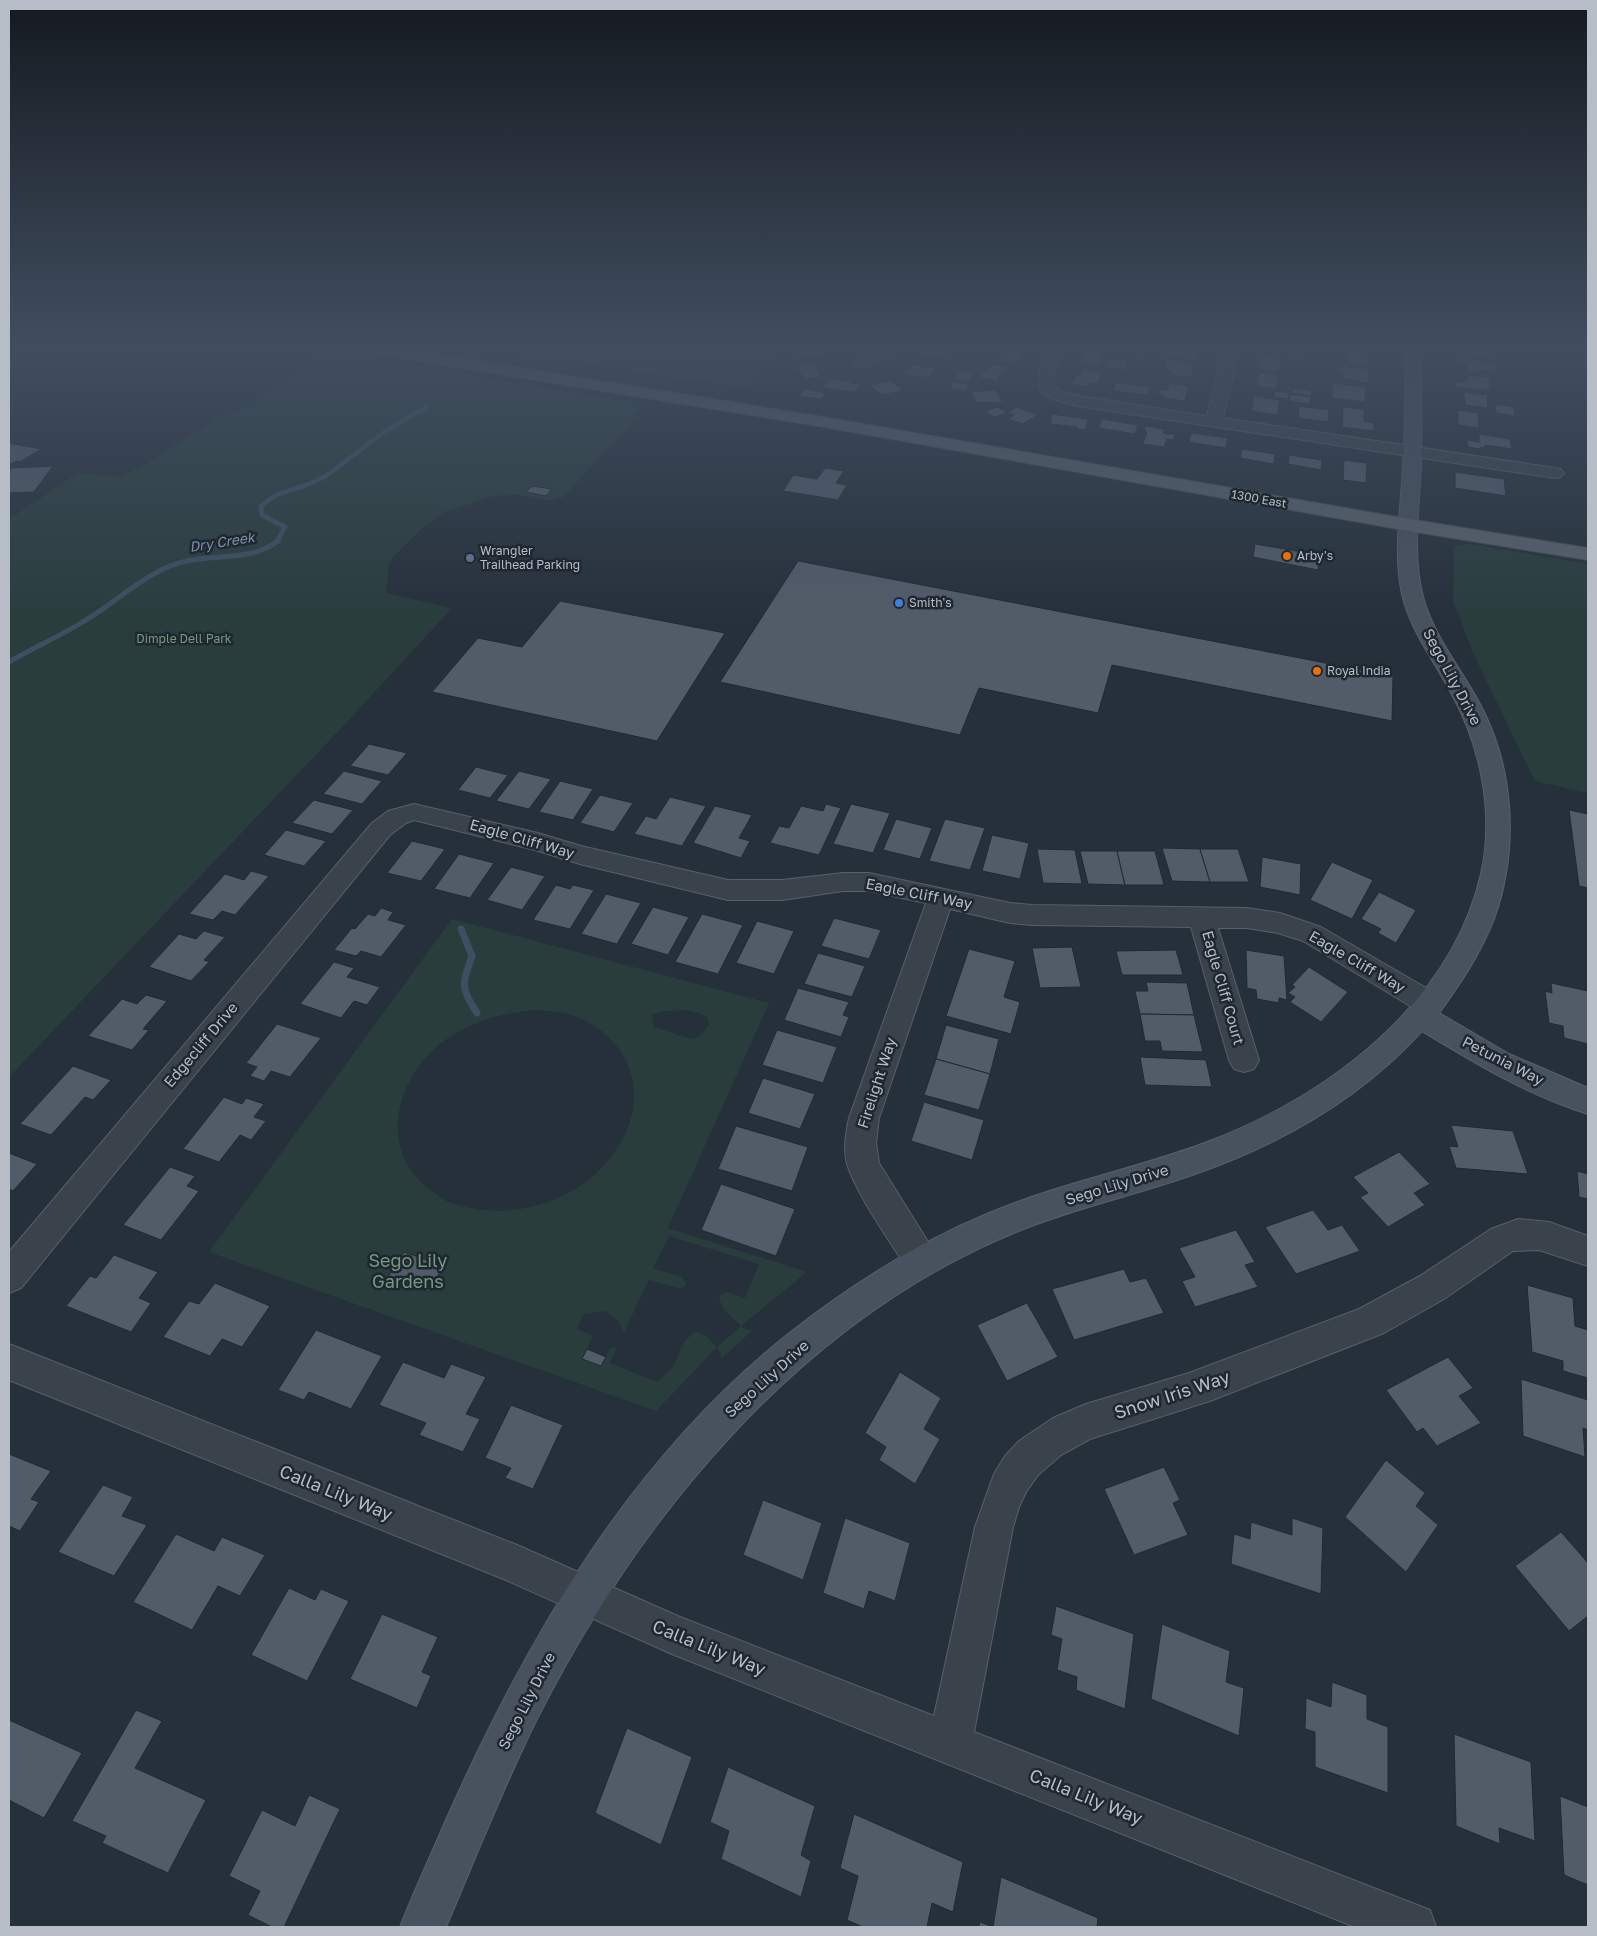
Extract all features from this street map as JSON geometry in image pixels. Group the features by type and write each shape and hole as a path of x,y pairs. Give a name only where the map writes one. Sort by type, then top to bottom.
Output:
{"main road":[{"name":"1300 East","path":"916,438 1410,519 1588,541"},
{"name":"1300 East","path":"990,438 1223,480 1588,554"},
{"path":"1125,474 1140,472 1185,479 1223,480"}],"street":[{"path":"1322,438 1556,473"},
{"name":"Sego Lily Drive","path":"424,1927 457,1848 520,1709 584,1594 678,1468 766,1375 867,1296 922,1261 1001,1223 1077,1196 1152,1175 1228,1148 1301,1112 1367,1066 1425,1010 1464,955 1483,913 1494,871 1498,827 1496,790 1488,755 1479,728 1467,700 1433,645 1416,606 1410,582 1413,438"},
{"name":"Eagle Cliff Way","path":"397,817 414,812 436,816 538,842 580,855 728,890 782,890 843,882 869,882 1010,913 1032,915 1201,916 1247,918 1280,923 1312,934 1425,1010"},
{"name":"Edgecliff Drive","path":"9,1277 381,829 397,817"},
{"name":"Firelight Way","path":"922,1261 874,1186 863,1164 860,1143 864,1118 941,897"},
{"name":"Eagle Cliff Court","path":"1201,916 1244,1060"},
{"name":"Petunia Way","path":"1425,1010 1500,1063 1588,1101"},
{"name":"Snow Iris Way","path":"950,1743 994,1527 1004,1495 1017,1472 1031,1454 1058,1436 1093,1421 1188,1391 1361,1325 1434,1287 1507,1237 1532,1233 1560,1240 1588,1251"},
{"name":"Calla Lily Way","path":"9,1362 508,1561 672,1634 1413,1927"}],"green space":[{"name":"Dimple Dell Park","path":"186,438 618,438 563,497 550,501 514,494 495,495 444,512 423,527 394,556 389,564 386,593 452,608 347,722 9,1077 9,519 78,473 120,477 144,465"},
{"path":"1470,544 1588,564 1588,793 1535,781 1473,653 1453,601 1454,546"},
{"name":"Sego Lily Gardens","path":"452,919 769,1003 668,1228 807,1272 741,1326 723,1309 719,1298 721,1294 727,1292 745,1298 759,1264 669,1236 653,1268 682,1277 686,1283 684,1287 678,1288 649,1280 624,1332 618,1321 605,1311 584,1314 577,1329 593,1336 587,1349 606,1357 610,1348 617,1347 610,1363 657,1382 672,1368 684,1343 696,1332 705,1335 717,1347 656,1411 209,1252","holes":["535,1010 569,1014 591,1024 609,1038 622,1054 631,1072 634,1092 632,1113 625,1135 612,1156 597,1173 579,1187 559,1198 515,1210 493,1211 449,1202 433,1192 416,1177 404,1158 399,1139 398,1118 403,1097 411,1078 424,1059 451,1036 473,1024 497,1016","685,1010 707,1017 709,1024 702,1035 691,1039 654,1027 652,1014"]},
{"path":"741,1326 745,1329 753,1330 721,1359 721,1354 717,1347"}],"building":[{"path":"1145,438 1174,438 1173,440 1167,439 1164,447 1143,444"},
{"path":"1190,438 1228,438 1226,448 1189,442"},
{"path":"1479,438 1510,439 1512,449 1485,445 1485,448 1480,447 1480,449 1468,447 1467,440 1479,442"},
{"path":"9,443 41,449 20,462 16,461 10,465"},
{"path":"1242,449 1275,454 1274,464 1240,458"},
{"path":"1289,455 1322,460 1321,470 1288,464"},
{"path":"1344,460 1367,463 1366,483 1343,480"},
{"path":"53,466 34,492 9,493 10,468"},
{"path":"825,468 844,471 836,483 847,485 838,500 783,491 793,475 817,479"},
{"path":"1455,472 1504,479 1506,496 1455,488"},
{"path":"532,486 552,489 546,496 526,492"},
{"name":"Arby's","path":"1255,544 1320,555 1318,570 1253,557"},
{"path":"798,561 1393,676 1392,721 1112,665 1098,713 979,688 960,735 720,682"},
{"path":"560,601 725,633 657,741 432,692 478,638 522,647"},
{"path":"369,744 407,753 388,775 350,766"},
{"path":"476,767 508,775 490,798 458,790"},
{"path":"344,771 382,781 362,804 323,794"},
{"path":"519,771 551,779 529,809 496,801"},
{"path":"560,781 593,789 573,820 539,812"},
{"path":"600,795 633,803 614,832 580,823"},
{"path":"670,797 706,806 682,846 634,834 646,816 656,819"},
{"path":"314,800 353,810 332,834 292,823"},
{"path":"826,804 841,808 819,855 770,843 779,826 789,828 801,806 823,811"},
{"path":"851,804 890,813 873,853 833,844"},
{"path":"715,806 752,815 739,838 750,841 741,858 693,843"},
{"path":"1569,810 1588,814 1588,888 1579,886"},
{"path":"896,819 932,828 920,859 883,850"},
{"path":"945,819 985,828 970,870 929,861"},
{"path":"286,830 326,841 304,866 264,855"},
{"path":"992,835 1029,843 1020,879 982,871"},
{"path":"412,841 445,849 421,881 387,873"},
{"path":"1162,848 1200,849 1210,882 1172,881"},
{"path":"1037,849 1075,850 1082,884 1043,883"},
{"path":"1200,849 1238,849 1249,882 1210,882"},
{"path":"1080,851 1117,851 1125,885 1088,884"},
{"path":"1117,851 1155,851 1164,885 1125,885"},
{"path":"459,854 494,863 470,898 434,889"},
{"path":"1262,857 1301,864 1300,895 1260,887"},
{"path":"1332,862 1373,880 1352,919 1310,900"},
{"path":"511,867 545,876 522,910 487,900"},
{"path":"251,871 269,876 235,915 222,911 213,920 189,914 225,874 244,880"},
{"path":"556,885 570,889 573,885 594,890 570,929 533,920"},
{"path":"1379,892 1416,910 1396,943 1378,933 1381,929 1361,919"},
{"path":"606,894 641,903 617,944 581,934"},
{"path":"653,907 689,917 668,955 631,944"},
{"path":"381,908 393,912 388,920 406,925 381,957 361,951 356,956 334,950 352,928 355,929 368,914 375,916"},
{"path":"702,914 743,925 718,974 675,962"},
{"path":"834,918 881,930 869,959 821,946"},
{"path":"757,921 794,931 774,974 736,963"},
{"path":"204,931 225,937 204,960 209,962 191,981 149,967 179,934 196,939"},
{"path":"1072,947 1081,987 1040,988 1032,948"},
{"path":"969,949 1015,961 1004,997 1020,1002 1011,1034 946,1016"},
{"path":"1176,950 1183,975 1122,975 1116,951"},
{"path":"1246,950 1284,956 1287,1000 1279,998 1279,1003 1257,999 1256,990 1247,988"},
{"path":"818,953 865,966 852,997 804,984"},
{"path":"334,962 354,968 347,977 380,987 367,1005 354,1001 341,1018 300,1004"},
{"path":"1309,967 1348,992 1321,1022 1290,1002 1295,997 1288,993 1295,987 1292,985"},
{"path":"1146,982 1187,983 1194,1015 1140,1014 1135,991 1148,991"},
{"path":"1551,983 1588,991 1588,1044 1564,1038 1563,1026 1549,1023 1545,991 1552,993"},
{"path":"798,988 849,1002 843,1015 849,1017 841,1037 784,1020"},
{"path":"146,995 167,1001 143,1029 149,1030 132,1050 88,1036 122,999 137,1004"},
{"path":"1140,1014 1194,1015 1203,1052 1162,1051 1160,1041 1145,1041"},
{"path":"277,1024 321,1038 290,1077 271,1071 264,1081 250,1076 257,1067 246,1063"},
{"path":"946,1025 999,1039 990,1074 936,1059"},
{"path":"777,1030 837,1047 823,1083 762,1065"},
{"path":"1140,1057 1206,1060 1212,1087 1145,1085"},
{"path":"936,1059 990,1074 979,1110 924,1095"},
{"path":"73,1066 111,1080 93,1100 85,1097 51,1135 20,1124"},
{"path":"763,1078 815,1094 800,1129 748,1113"},
{"path":"224,1097 242,1104 246,1098 264,1104 254,1117 266,1121 251,1140 240,1135 219,1162 183,1149"},
{"path":"924,1102 984,1120 972,1160 911,1141"},
{"path":"1451,1125 1513,1131 1528,1174 1456,1168 1449,1146 1458,1147"},
{"path":"736,1126 808,1147 792,1191 718,1169"},
{"path":"1399,1152 1430,1184 1414,1193 1425,1205 1388,1227 1360,1197 1368,1193 1353,1177"},
{"path":"9,1153 37,1164 13,1191 9,1189"},
{"path":"170,1167 195,1176 187,1186 199,1191 161,1240 123,1225"},
{"path":"1577,1171 1588,1174 1588,1199 1579,1197"},
{"path":"721,1184 795,1209 776,1256 701,1230"},
{"path":"1313,1210 1328,1230 1342,1225 1360,1251 1296,1274 1265,1227"},
{"path":"1236,1230 1255,1262 1245,1265 1258,1287 1195,1307 1182,1281 1195,1277 1179,1248"},
{"path":"404,1252 444,1266 428,1292 388,1277"},
{"path":"114,1255 158,1272 139,1298 151,1303 131,1332 66,1306 90,1276 96,1278"},
{"path":"1124,1269 1130,1282 1146,1278 1164,1313 1074,1340 1052,1289"},
{"path":"215,1283 270,1306 242,1347 222,1339 210,1356 163,1337 189,1301 199,1304"},
{"path":"1527,1285 1573,1298 1575,1326 1588,1330 1588,1378 1563,1371 1563,1361 1532,1352"},
{"path":"1027,1303 1058,1357 1007,1381 977,1325"},
{"path":"316,1330 382,1356 351,1409 309,1392 304,1400 278,1390"},
{"path":"587,1349 606,1357 601,1366 582,1359"},
{"path":"1448,1357 1473,1388 1459,1396 1481,1423 1437,1446 1423,1428 1417,1432 1386,1390"},
{"path":"403,1362 444,1378 451,1364 486,1377 466,1414 480,1419 463,1452 419,1435 426,1423 379,1405"},
{"path":"900,1372 941,1398 924,1429 940,1439 915,1484 879,1460 886,1447 865,1433"},
{"path":"1521,1379 1588,1400 1588,1430 1583,1428 1585,1457 1523,1436"},
{"path":"511,1405 563,1425 533,1489 505,1478 511,1468 485,1458"},
{"path":"9,1454 51,1471 31,1499 39,1502 20,1531 9,1526"},
{"path":"1386,1460 1425,1493 1416,1506 1438,1525 1406,1572 1345,1517"},
{"path":"1164,1467 1180,1500 1173,1503 1188,1535 1134,1555 1104,1489"},
{"path":"103,1485 133,1497 122,1516 147,1525 114,1576 58,1552"},
{"path":"763,1500 822,1523 803,1580 743,1555"},
{"path":"845,1518 910,1543 895,1601 869,1591 864,1609 823,1593"},
{"path":"1292,1518 1323,1528 1321,1594 1231,1564 1234,1534 1250,1539 1251,1522 1292,1535"},
{"path":"1561,1532 1588,1563 1588,1616 1569,1631 1515,1566"},
{"path":"176,1534 214,1551 222,1537 265,1555 240,1596 218,1586 192,1630 133,1602"},
{"path":"289,1588 315,1600 321,1589 349,1601 307,1681 251,1655"},
{"path":"1056,1606 1134,1634 1125,1709 1076,1690 1077,1677 1057,1670 1062,1639 1051,1635"},
{"path":"382,1614 438,1637 422,1672 431,1676 417,1708 350,1679"},
{"path":"1162,1624 1230,1651 1226,1682 1244,1688 1239,1736 1151,1699"},
{"path":"1332,1682 1367,1695 1367,1719 1388,1727 1388,1793 1315,1767 1315,1732 1305,1729 1306,1698 1331,1707"},
{"path":"136,1710 162,1721 135,1768 206,1800 168,1873 102,1843 106,1836 72,1821"},
{"path":"9,1720 82,1753 44,1818 9,1800"},
{"path":"627,1728 692,1757 661,1845 595,1813"},
{"path":"1454,1734 1531,1762 1535,1841 1499,1828 1500,1844 1456,1826"},
{"path":"728,1767 815,1806 801,1855 811,1861 801,1897 721,1859 729,1831 710,1822"},
{"path":"309,1795 340,1809 284,1927 272,1927 248,1915 260,1891 229,1876 262,1810 295,1826"},
{"path":"1560,1796 1588,1807 1588,1885 1564,1875"},
{"path":"854,1814 963,1862 953,1912 932,1903 927,1927 863,1927 847,1920 858,1876 840,1868"},
{"path":"1001,1877 1098,1918 1097,1927 993,1927"},
{"path":"980,1922 993,1927 979,1927"}],"waterway":[{"name":"Dry Creek","path":"277,541 285,527 262,515 261,506 276,495 326,476 376,438"},
{"name":"Dry Creek","path":"9,662 77,626 148,578 170,566 197,559 254,552 267,548 279,540"},
{"path":"461,929 472,956 464,986 477,1013"}],"place":[{"name":"Arby's","path":"1287,556"},
{"name":"Wrangler Trailhead Parking","path":"470,558"},
{"name":"Smith's","path":"899,603"},
{"name":"Royal India","path":"1317,671"}]}
